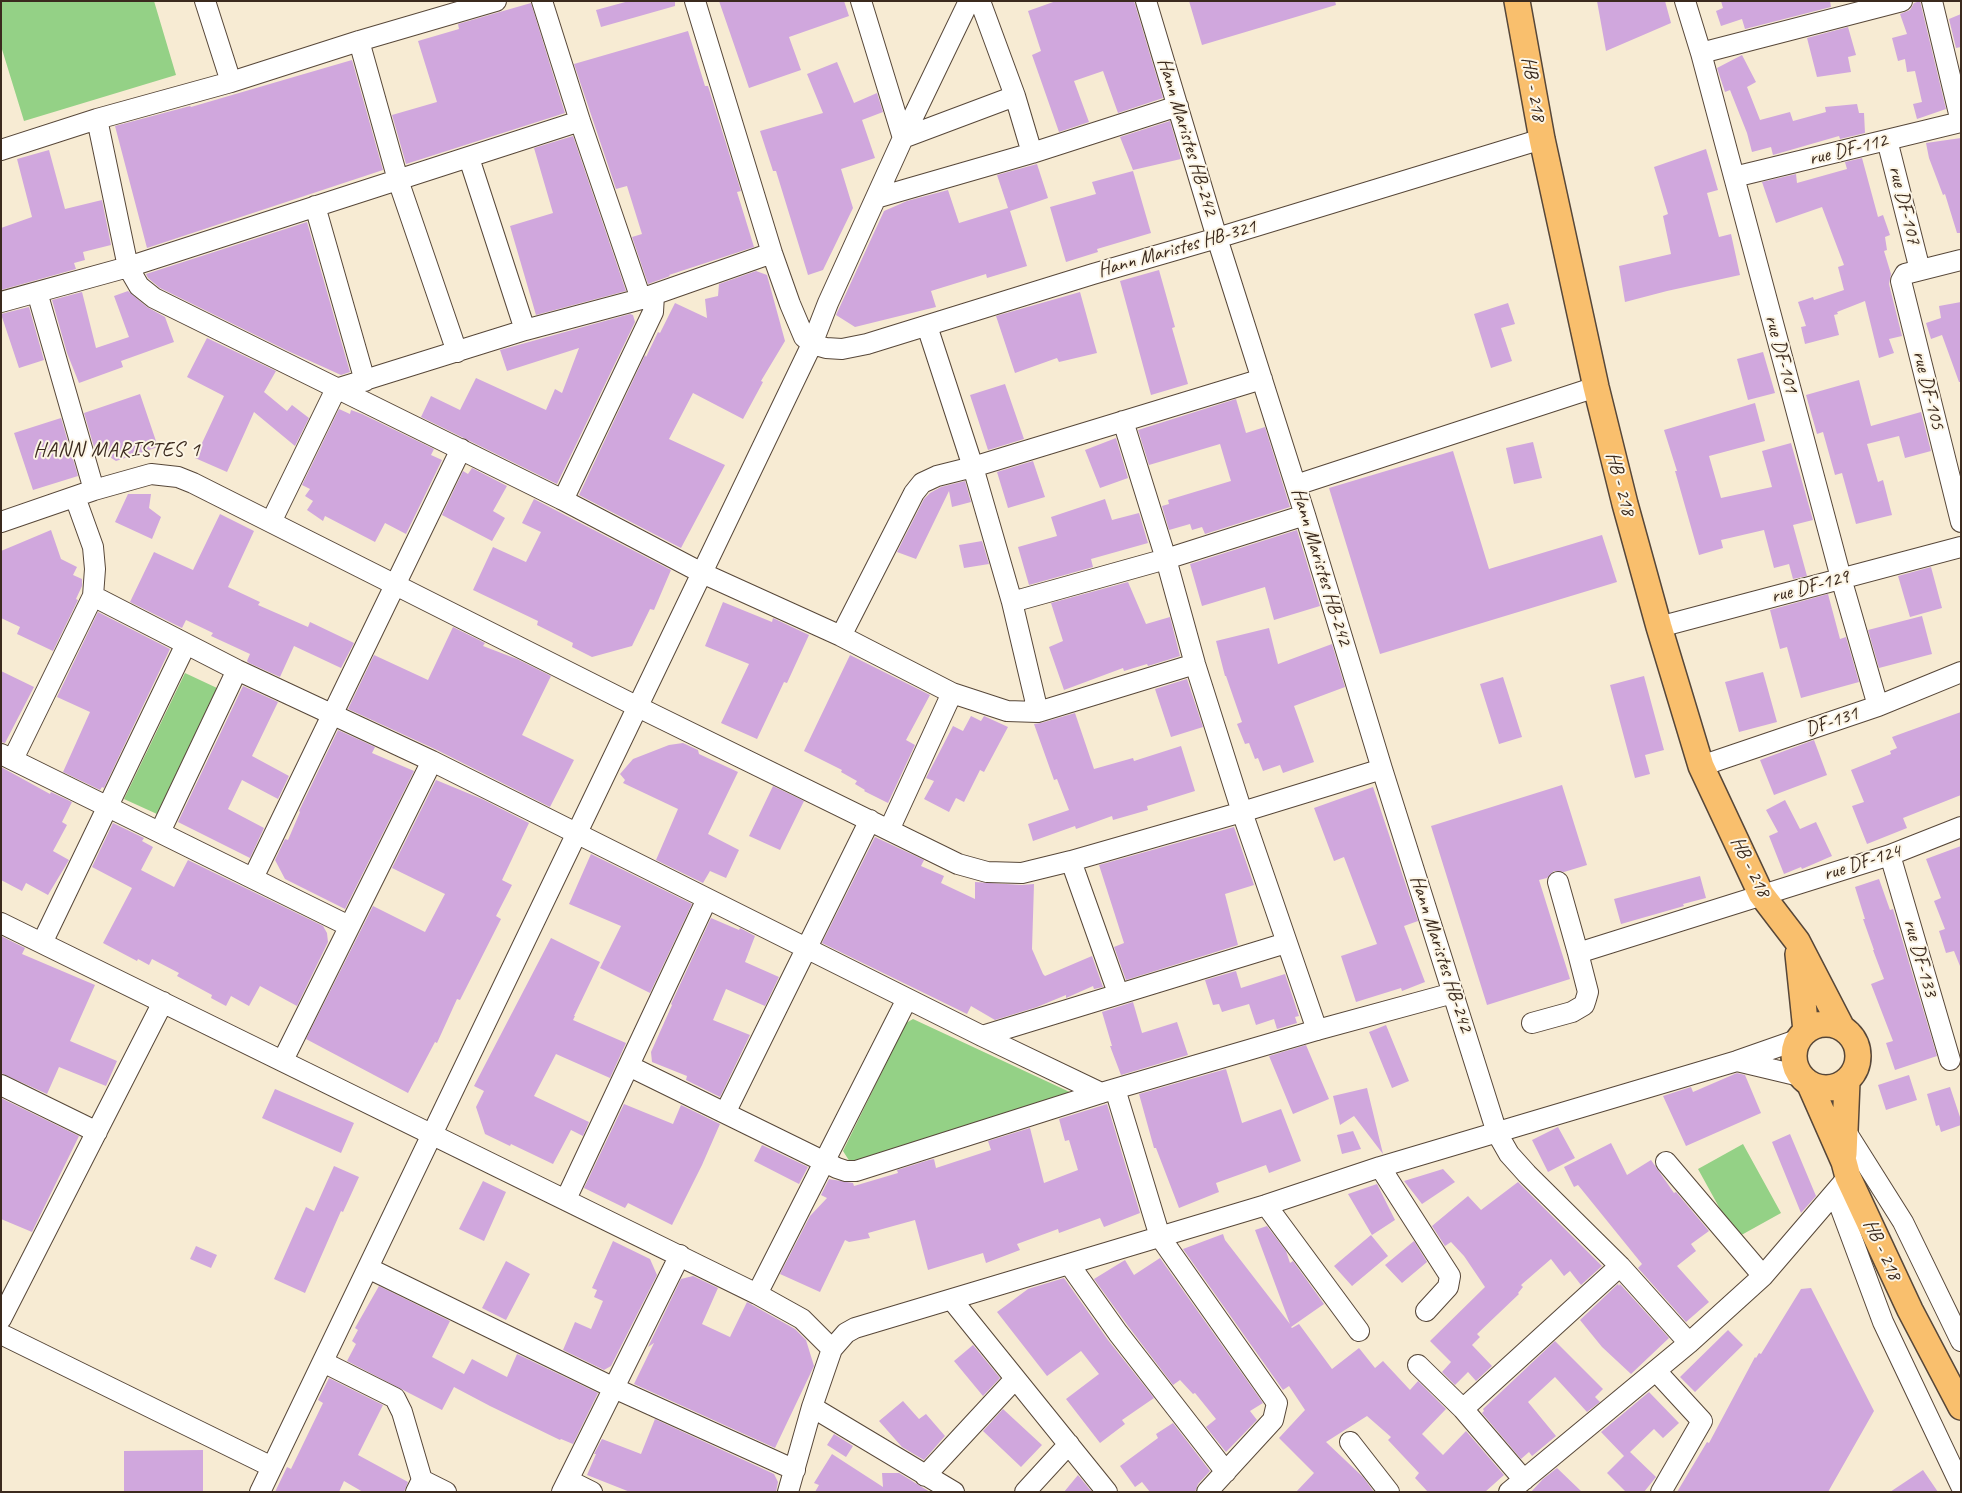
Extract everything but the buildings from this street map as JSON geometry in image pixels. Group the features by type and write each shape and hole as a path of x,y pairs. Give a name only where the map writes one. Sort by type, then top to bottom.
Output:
{"main road":[{"name":"HB - 218","path":"1517,1 1542,139 1596,387 1625,504 1659,627 1701,766 1761,894 1797,941 1842,1028"},
{"path":"1797,941 1802,1035 1794,1052 1795,1065 1805,1081 1822,1089 1835,1088 1847,1082 1855,1072 1859,1060 1858,1047 1852,1036 1842,1028 1830,1024 1817,1024 1802,1035"},
{"name":"HB - 218","path":"1805,1081 1842,1177 1961,1408"},
{"name":"HB - 218","path":"1842,1177 1847,1082"}],"street":[{"path":"205,1 231,82"},
{"path":"1,150 97,119 231,82 359,41 496,1"},
{"path":"542,1 580,121 653,312 563,500"},
{"path":"695,1 772,253 799,327 804,337 812,344"},
{"path":"861,1 903,138"},
{"path":"260,1492 812,344 828,303 903,138 969,1"},
{"path":"980,1 1032,153"},
{"name":"Hann Maristes HB-242","path":"1146,1 1217,238 1296,485 1382,769 1497,1132 1509,1154 1527,1174 1620,1266 1689,1343"},
{"name":"rue DF-101","path":"1685,1 1701,53 1841,578 1878,706"},
{"path":"1701,53 1902,1"},
{"path":"1932,1 1961,122"},
{"path":"359,41 398,180 457,352"},
{"path":"903,138 1014,96"},
{"path":"876,198 1032,153 1178,106"},
{"path":"97,119 128,267 139,286 154,298 563,500 702,573 840,636 952,693 1006,711 1038,712 1195,664"},
{"path":"1,302 128,267 580,121"},
{"name":"rue DF-112","path":"1734,177 1961,122"},
{"name":"Hann Maristes HB-321","path":"812,344 826,348 842,349 867,344 1542,139"},
{"name":"rue DF-107","path":"1887,140 1920,270"},
{"path":"469,158 525,330"},
{"path":"315,206 365,381"},
{"path":"271,522 336,389 525,330 647,297 772,253"},
{"path":"1920,270 1961,260"},
{"name":"rue DF-105","path":"1920,270 1903,276 1902,285 1961,522"},
{"path":"37,292 94,490"},
{"path":"927,326 974,467 1012,602 1038,712"},
{"path":"840,636 914,493 922,483 930,478 974,467 1262,379"},
{"path":"1296,485 1596,387"},
{"path":"1123,422 1166,559 1195,664 1242,812 1317,1030"},
{"path":"253,878 461,449"},
{"path":"1,522 94,490 151,474 164,474 193,483 638,707 958,864 987,872 1022,873 1071,861 1242,812 1382,769"},
{"path":"75,497 93,547 95,569 93,596 7,756 349,926"},
{"path":"1012,602 1166,559 1305,515"},
{"name":"rue DF-129","path":"1659,627 1961,547"},
{"path":"93,596 237,670 432,761 982,1036 1108,1091 1160,1237 1277,1403 1273,1420 1206,1492"},
{"path":"42,943 186,644"},
{"path":"160,832 237,670"},
{"name":"DF-131","path":"1701,766 1878,706 1961,672"},
{"path":"889,830 952,693"},
{"path":"283,1060 432,761"},
{"path":"725,1113 870,820"},
{"name":"rue DF-124","path":"1578,953 1890,855 1961,826"},
{"name":"rue DF-133","path":"1890,855 1950,1060"},
{"path":"1071,861 1118,993"},
{"path":"1532,1023 1572,1012 1584,1004 1588,992 1558,882"},
{"path":"566,1199 707,899"},
{"path":"1,923 433,1133 757,1294 802,1319 832,1349"},
{"path":"982,1036 1286,943"},
{"path":"629,1066 846,1171 866,1168 1108,1091 1317,1030 1454,993"},
{"path":"757,1294 826,1162 907,999"},
{"path":"1,1319 163,1002"},
{"path":"788,1492 812,1407 832,1349 846,1333 855,1328 1266,1205 1497,1132 1737,1061 1802,1035"},
{"path":"1737,1061 1805,1081"},
{"path":"1,1085 96,1132"},
{"path":"1845,1130 1903,1222 1961,1340"},
{"path":"1666,1162 1762,1276"},
{"path":"1380,1168 1450,1276 1448,1287 1426,1311"},
{"path":"1418,1365 1463,1408 1516,1486 1689,1343 1762,1276 1842,1177"},
{"path":"1842,1177 1883,1322 1961,1486"},
{"path":"1266,1205 1359,1331"},
{"path":"592,1492 565,1486 680,1255"},
{"path":"1069,1264 1118,1333 1226,1472"},
{"path":"1463,1408 1620,1266"},
{"path":"368,1268 614,1388 795,1470"},
{"path":"952,1300 1107,1492"},
{"path":"1,1334 272,1467"},
{"path":"323,1362 395,1398 402,1412 419,1486 446,1492"},
{"path":"1656,1371 1702,1421 1661,1492"},
{"path":"925,1476 1015,1379"},
{"path":"812,1407 954,1492"},
{"path":"1350,1442 1389,1492"},
{"path":"1025,1492 1069,1444"}],"green space":[{"path":"1,1 154,1 176,75 24,121 1,46"},
{"path":"185,673 217,688 157,814 124,799"},
{"path":"913,1019 1074,1094 850,1162 843,1151 906,1023"},
{"path":"1743,1144 1781,1213 1736,1238 1698,1169"}],"district":[{"name":"HANN MARISTES 1","path":"117,450"}]}
